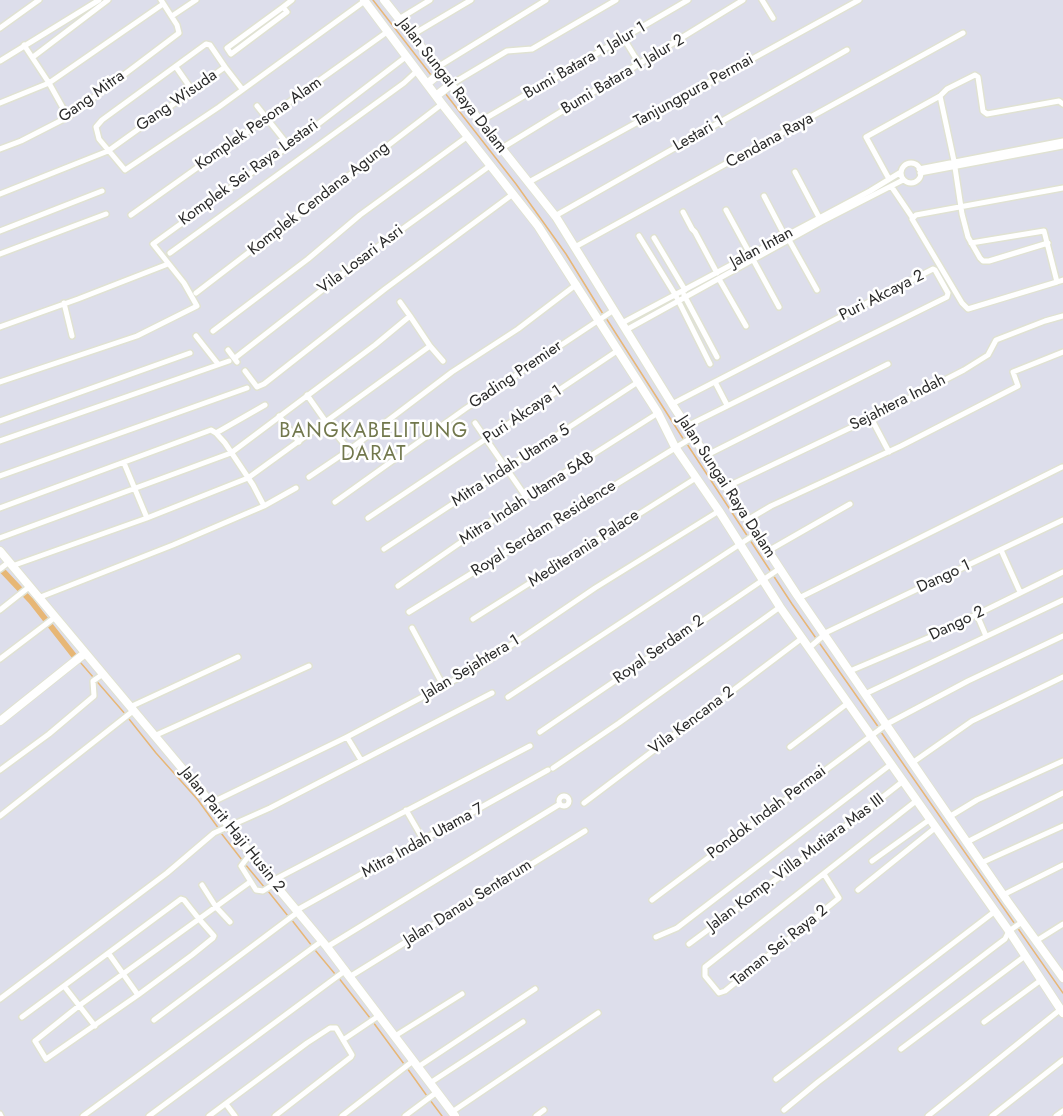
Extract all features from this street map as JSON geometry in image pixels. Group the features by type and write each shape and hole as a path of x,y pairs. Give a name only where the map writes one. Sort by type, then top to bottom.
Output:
{"street":[{"path":"0,28 39,0"},
{"path":"0,61 99,0"},
{"path":"33,57 108,0"},
{"path":"0,104 50,83 162,2 172,16 196,0"},
{"path":"283,7 287,12 231,54 227,48 292,0"},
{"path":"365,0 417,71 429,82 444,90"},
{"name":"Gang Wisuda","path":"0,194 108,151 225,67 242,90 365,0"},
{"name":"Jalan Sungai Raya Dalam","path":"384,0 438,72 444,90 481,121 555,216 687,426 691,438 749,519 778,570 850,671 1021,923 1060,968 1063,978"},
{"path":"399,19 430,0"},
{"path":"412,35 471,0"},
{"path":"429,82 438,72 546,0"},
{"path":"444,90 507,51 532,49 616,0"},
{"name":"Bumi Batara 1 Jalur 1","path":"481,121 688,0"},
{"name":"Bumi Batara 1 Jalur 2","path":"502,148 743,0"},
{"path":"762,0 773,18"},
{"name":"Tanjungpura Permai","path":"529,182 859,0"},
{"name":"Gang Mitra","path":"0,149 68,117 177,34 179,31 172,16"},
{"name":"Komplek Pesona Alam","path":"131,215 387,32"},
{"name":"Cendana Raya","path":"575,247 963,33"},
{"path":"624,39 640,65"},
{"path":"225,67 208,44 96,126 99,139 125,170 242,90"},
{"path":"24,45 50,83 68,117"},
{"name":"Lestari 1","path":"555,216 845,51"},
{"name":"Komplek Sei Raya Lestari","path":"0,382 137,336 198,306 184,283 153,244 407,56"},
{"path":"176,67 192,90"},
{"path":"170,253 404,83 417,71"},
{"path":"970,243 1045,231 1060,281 968,309 962,303 913,222 866,137 975,75 978,77 983,111 987,114 1059,101 1063,104"},
{"path":"444,90 442,104 538,226 658,413 696,478 766,577 780,607 801,639 811,646 928,820 994,912 1010,930 1062,1011 928,1116"},
{"path":"940,96 970,243 980,258 985,262 1048,243"},
{"name":"Komplek Cendana Agung","path":"196,293 442,104"},
{"path":"257,106 288,145"},
{"path":"213,331 308,259 360,215 468,136"},
{"path":"920,171 1063,141"},
{"path":"1052,145 1063,146"},
{"path":"624,327 890,182 908,164 915,164 920,171"},
{"name":"Vila Losari Asri","path":"234,360 376,248 490,165"},
{"path":"890,182 903,180 915,182 920,171"},
{"path":"795,172 820,220"},
{"path":"901,172 903,180"},
{"path":"912,217 1063,188"},
{"path":"0,231 102,191"},
{"path":"245,371 257,387 264,384 513,194"},
{"path":"764,196 817,290"},
{"path":"726,210 779,307"},
{"path":"683,212 746,326"},
{"path":"0,254 106,214"},
{"path":"639,236 677,298 710,364"},
{"path":"654,238 717,357"},
{"path":"0,327 168,264"},
{"name":"Puri Akcaya 2","path":"672,404 933,269 940,278 948,296 687,426"},
{"path":"309,477 349,450 452,372 518,329 577,284"},
{"path":"400,302 442,361"},
{"path":"64,303 72,336"},
{"name":"Gading Premier","path":"335,502 465,410 613,311"},
{"path":"0,538 231,453 410,316"},
{"name":"Sejahtera Indah","path":"726,487 871,418 985,358 996,340 1063,316"},
{"path":"196,336 218,364"},
{"path":"6,566 147,518 248,478 430,346"},
{"path":"0,441 234,360 228,351"},
{"name":"Puri Akcaya 1","path":"368,518 617,351"},
{"path":"749,519 771,506 889,452 1018,386 1013,372 1063,352"},
{"path":"0,421 190,353"},
{"path":"705,456 888,364"},
{"name":"Mitra Indah Utama 5","path":"384,549 638,382"},
{"path":"715,382 727,405"},
{"path":"0,476 247,387"},
{"path":"308,395 326,423 349,450"},
{"path":"216,433 265,405"},
{"name":"Mitra Indah Utama 5AB","path":"398,586 526,497 658,413"},
{"path":"279,416 299,442"},
{"path":"871,418 889,452"},
{"path":"475,423 526,497"},
{"path":"0,508 211,430 216,433 231,453 264,506"},
{"name":"Royal Serdam Residence","path":"409,612 691,438"},
{"path":"124,463 147,518"},
{"path":"799,598 1062,467"},
{"name":"Mediterania Palace","path":"473,620 696,478"},
{"path":"38,598 173,545 264,506 296,488"},
{"path":"768,551 850,504"},
{"name":"Jalan Sejahtera 1","path":"211,803 347,737 479,667 596,588 718,511"},
{"name":"Dango 1","path":"811,646 823,636 1063,520"},
{"path":"508,696 756,534"},
{"path":"1001,550 1020,592"},
{"name":"Jalan Parit Haji Husin 2","path":"0,551 6,566 27,590 38,598 82,655 102,675 211,803 225,827 320,945 348,973 413,1064 430,1083 432,1097 453,1114"},
{"name":"Royal Serdam 2","path":"540,732 778,570"},
{"name":"Dango 2","path":"850,671 935,635 1063,572"},
{"path":"0,610 27,590"},
{"path":"865,694 1063,600"},
{"name":"Mitra Indah Utama 7","path":"154,1020 296,913 551,769 780,607"},
{"path":"977,615 987,636"},
{"path":"0,659 54,618"},
{"path":"412,628 444,687"},
{"name":"Pondok Indah Permai","path":"652,900 885,725 968,681 1063,636"},
{"name":"Vila Kencana 2","path":"584,803 801,639"},
{"path":"0,721 82,655"},
{"path":"0,816 131,711 238,657"},
{"path":"154,736 309,666"},
{"path":"0,770 49,734 94,696 93,681 102,675"},
{"path":"912,763 972,721 1063,677"},
{"path":"0,999 167,873 214,833 270,808 492,693"},
{"path":"790,747 848,704"},
{"path":"347,737 361,760"},
{"path":"249,856 242,865 256,890 262,891 406,810 530,746"},
{"path":"949,817 977,800 1063,761"},
{"path":"656,937 677,928 890,765"},
{"name":"Jalan Komp. Villa Mutiara Mas III","path":"689,944 902,782"},
{"path":"967,842 1063,793"},
{"name":"Taman Sei Raya 2","path":"824,874 839,898 720,994 704,969 916,801"},
{"path":"83,1116 320,945 560,804"},
{"path":"406,810 423,841"},
{"path":"872,861 928,820"},
{"path":"981,863 1063,826"},
{"path":"858,890 935,828"},
{"name":"Jalan Danau Sentarum","path":"149,1116 348,973 585,831"},
{"path":"1003,895 1063,865"},
{"path":"22,1017 181,899 184,900 199,919 214,936 138,995 46,1059 35,1041 80,1005 124,974 199,919 250,882"},
{"path":"202,885 216,907 230,922"},
{"path":"776,1079 994,912"},
{"path":"784,1110 1005,939 1010,930 1021,923"},
{"path":"1036,941 1063,924"},
{"path":"109,954 138,995"},
{"path":"902,1050 1025,956"},
{"path":"984,1022 1041,980"},
{"path":"64,986 95,1026"},
{"path":"342,1116 403,1069 536,989"},
{"path":"394,1036 462,994"},
{"path":"453,1114 598,1013"},
{"path":"343,1040 378,1016"},
{"path":"430,1083 523,1022"},
{"path":"209,1116 330,1028 336,1028 352,1054 351,1057 276,1116"},
{"path":"992,1116 1063,1060"},
{"path":"405,1116 432,1097"},
{"path":"226,1104 235,1116"},
{"path":"536,1116 544,1110"},
{"path":"1056,1116 1063,1111"}],"waterway":[{"path":"373,0 431,75"},
{"path":"445,93 516,184 566,254 603,314"},
{"path":"606,318 684,440"},
{"path":"687,444 792,604 879,728"},
{"path":"0,568 31,601 75,657"},
{"path":"80,662 126,715"},
{"path":"129,719 198,800 219,829"},
{"path":"881,732 1063,993"},
{"path":"221,833 242,860"},
{"path":"245,864 265,888"},
{"path":"268,891 288,916"},
{"path":"291,919 312,946"},
{"path":"315,950 335,974"},
{"path":"338,977 370,1018"},
{"path":"373,1022 404,1064"},
{"path":"407,1068 427,1096"},
{"path":"430,1100 442,1116"}],"district":[{"name":"BANGKABELITUNG DARAT","path":"374,444"}]}
